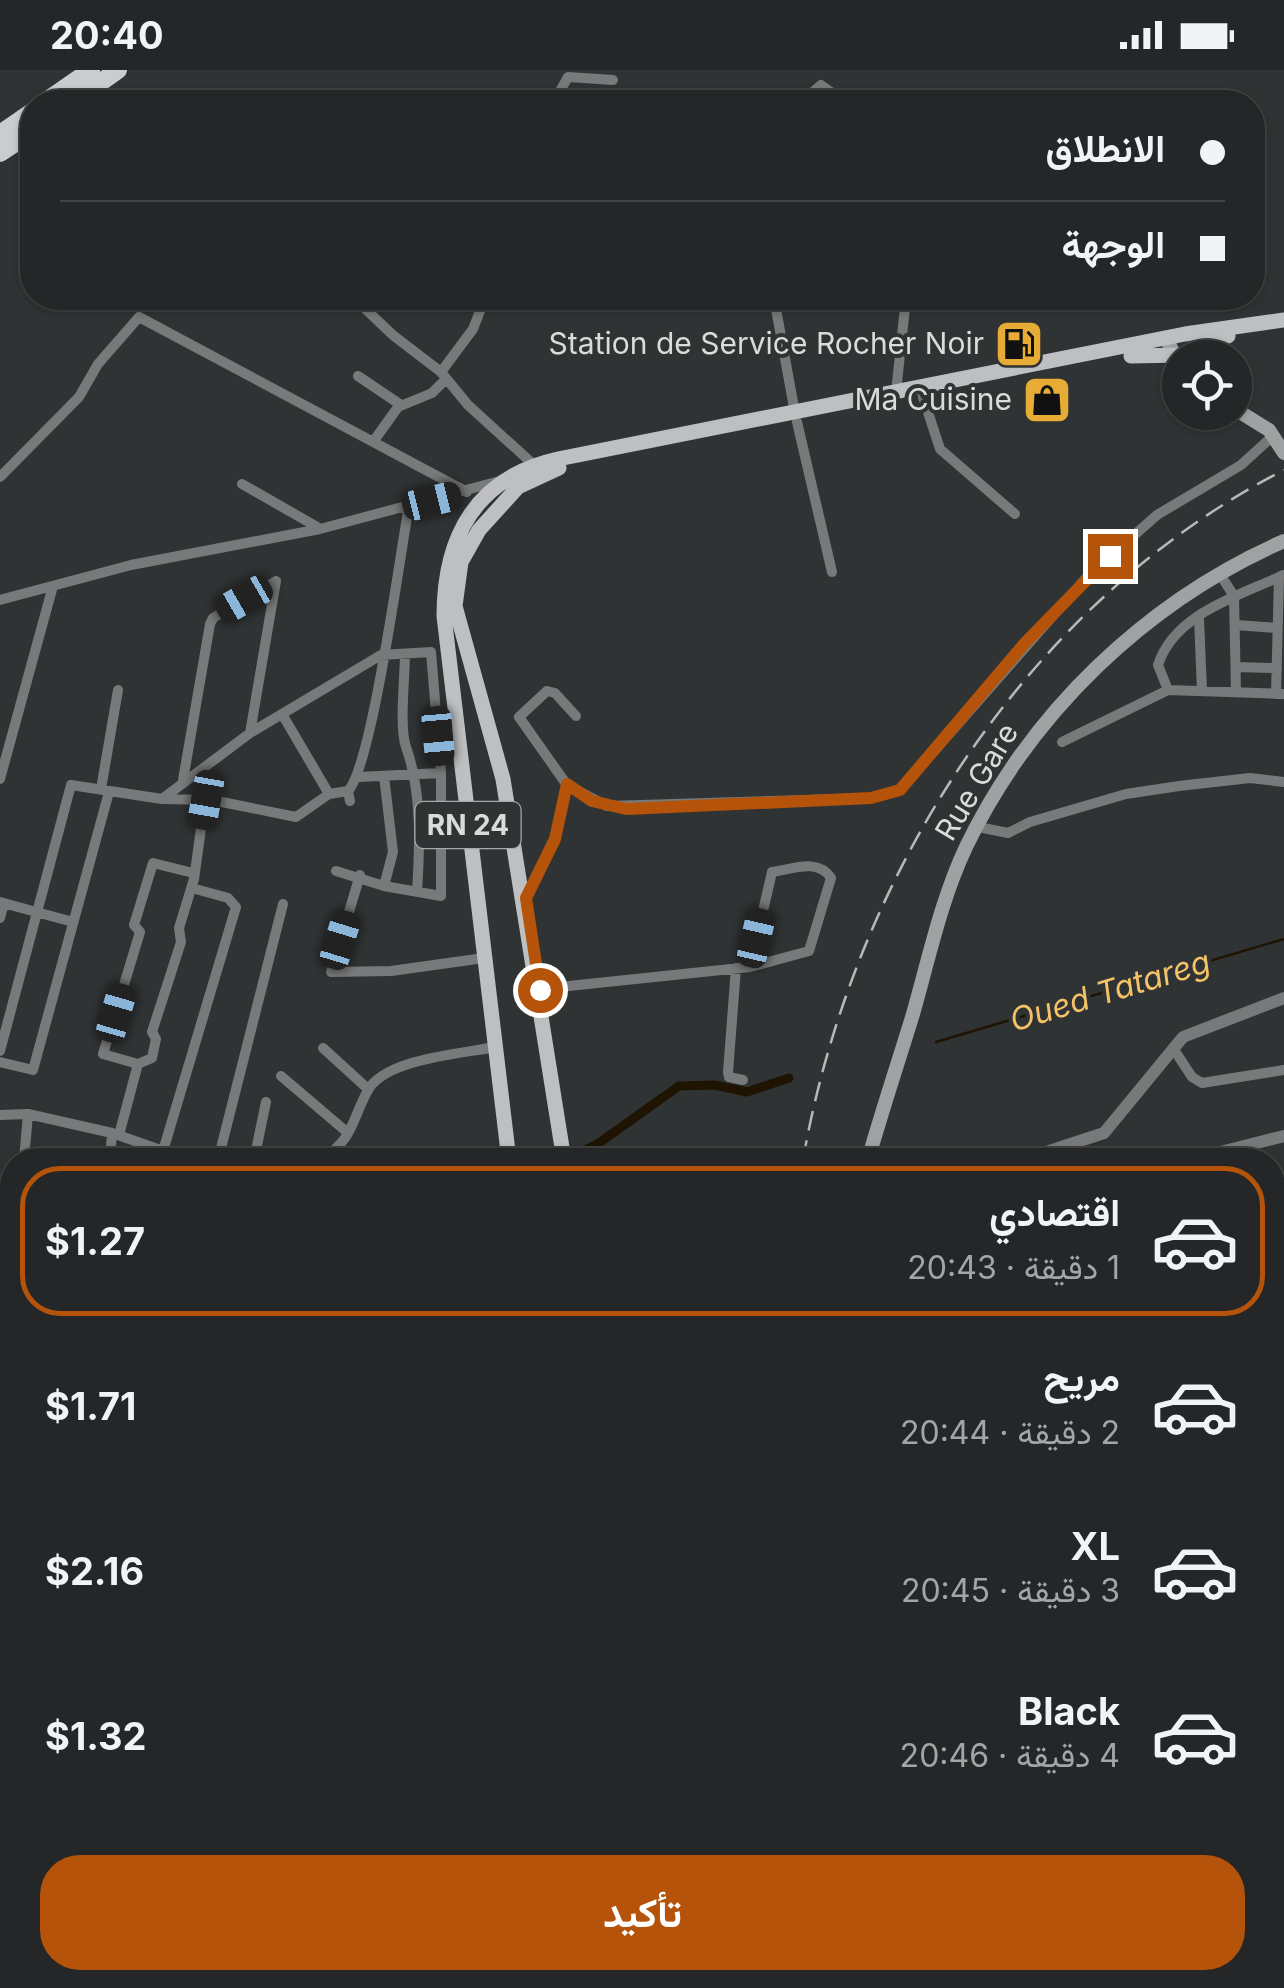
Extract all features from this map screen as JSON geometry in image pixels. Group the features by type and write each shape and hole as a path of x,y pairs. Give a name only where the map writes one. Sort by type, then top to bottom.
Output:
{"highway":[{"path":"63,90 91,70"},
{"path":"90,90 118,70"}],"main road":[{"name":"RN 24","path":"563,1148 526,898 495,743 455,606 456,577 466,550 496,510 525,482 550,470 796,418 896,392 1185,334 1284,320"},
{"name":"RN 24","path":"1219,340 1284,328"},
{"path":"1185,334 1186,340"},
{"name":"RN 24","path":"508,1148 444,616 454,552 474,495 534,465 923,397 1144,353 1162,358"},
{"path":"1252,422 1278,443"},
{"path":"496,482 508,497"},
{"path":"474,495 496,510"},
{"name":"Rue Gare","path":"872,1148 954,877 977,826 1012,769 1067,698 1118,646 1219,573 1284,541"},
{"name":"Rue Gare","path":"880,1148 949,910 983,828 1016,774 1084,690 1156,624 1223,579 1284,549"}],"street":[{"path":"561,90 568,77 613,80"},
{"path":"367,310 443,376 534,465"},
{"path":"373,442 401,405 432,393 473,329 480,310"},
{"path":"776,310 796,418 832,572"},
{"path":"896,392 905,310"},
{"path":"0,477 79,397 98,364 139,317 474,495"},
{"path":"358,376 401,405"},
{"path":"923,397 940,449 1016,514"},
{"path":"576,716 550,690 520,714 567,784 592,801 626,809 871,798 900,790 1087,577 1158,515 1278,443"},
{"path":"242,484 320,529"},
{"path":"0,600 132,565 474,495"},
{"path":"0,1051 68,788 206,800 296,817 330,794 349,796 360,777 409,506"},
{"path":"1062,742 1168,690 1280,694 1277,628 1282,576 1234,596 1170,636 1158,665 1168,690"},
{"path":"1223,579 1234,596 1236,692"},
{"path":"182,780 210,624 213,618 276,581 250,732"},
{"path":"0,778 53,586"},
{"path":"1199,618 1202,691"},
{"path":"1236,624 1277,628"},
{"path":"162,799 182,780 250,732 382,655 431,652 441,773 441,896 384,886 360,875 336,871"},
{"path":"405,654 406,749 416,775 421,862 417,892"},
{"path":"1236,668 1277,668"},
{"path":"0,1062 33,1070 105,790 118,690"},
{"path":"282,714 330,794"},
{"path":"360,777 441,773"},
{"path":"384,776 393,852 384,886"},
{"path":"983,828 1008,834 1030,822 1110,799 1179,786 1250,778 1284,782"},
{"path":"526,898 555,839 567,784"},
{"path":"193,873 152,863 146,872 134,924 140,932 103,1054 138,1064 151,1062 156,1039 152,1032 182,942 179,928 192,888 206,800"},
{"path":"540,990 750,967 809,951 815,943 831,878 826,869 818,866 772,872 750,967"},
{"path":"360,875 331,972 391,971 484,958"},
{"path":"164,1148 236,906 228,898 192,888"},
{"path":"0,918 2,902 73,922"},
{"path":"221,1148 283,904"},
{"path":"736,968 728,1072 729,1078 742,1080"},
{"path":"1060,1148 1104,1134 1173,1048 1193,1032 1284,998"},
{"path":"333,1148 360,1117 368,1089 386,1070 494,1047"},
{"path":"323,1048 368,1089"},
{"path":"1173,1048 1192,1077 1202,1082 1284,1070"},
{"path":"113,1148 138,1064"},
{"path":"281,1076 348,1133"},
{"path":"256,1148 266,1102"},
{"path":"0,1115 28,1114 116,1134 155,1148"},
{"path":"25,1148 28,1114"},
{"path":"1241,1148 1284,1136"}],"waterway":[{"name":"Oued Tatareg","path":"936,1042 1284,939"},
{"name":"Oued Tatareg","path":"589,1148 679,1086 715,1085 747,1092 789,1078"}],"railway":[{"path":"806,1148 827,1055 863,952 909,853 965,759 1031,672 1107,594 1191,526 1284,470"}],"place":[{"name":"Station de Service Rocher Noir","path":"1019,344"},
{"name":"Ma Cuisine","path":"1047,400"}],"route":[{"path":"540,990 526,898 555,839 567,784 592,801 626,809 871,798 900,790 1024,644 1110,556"}]}
